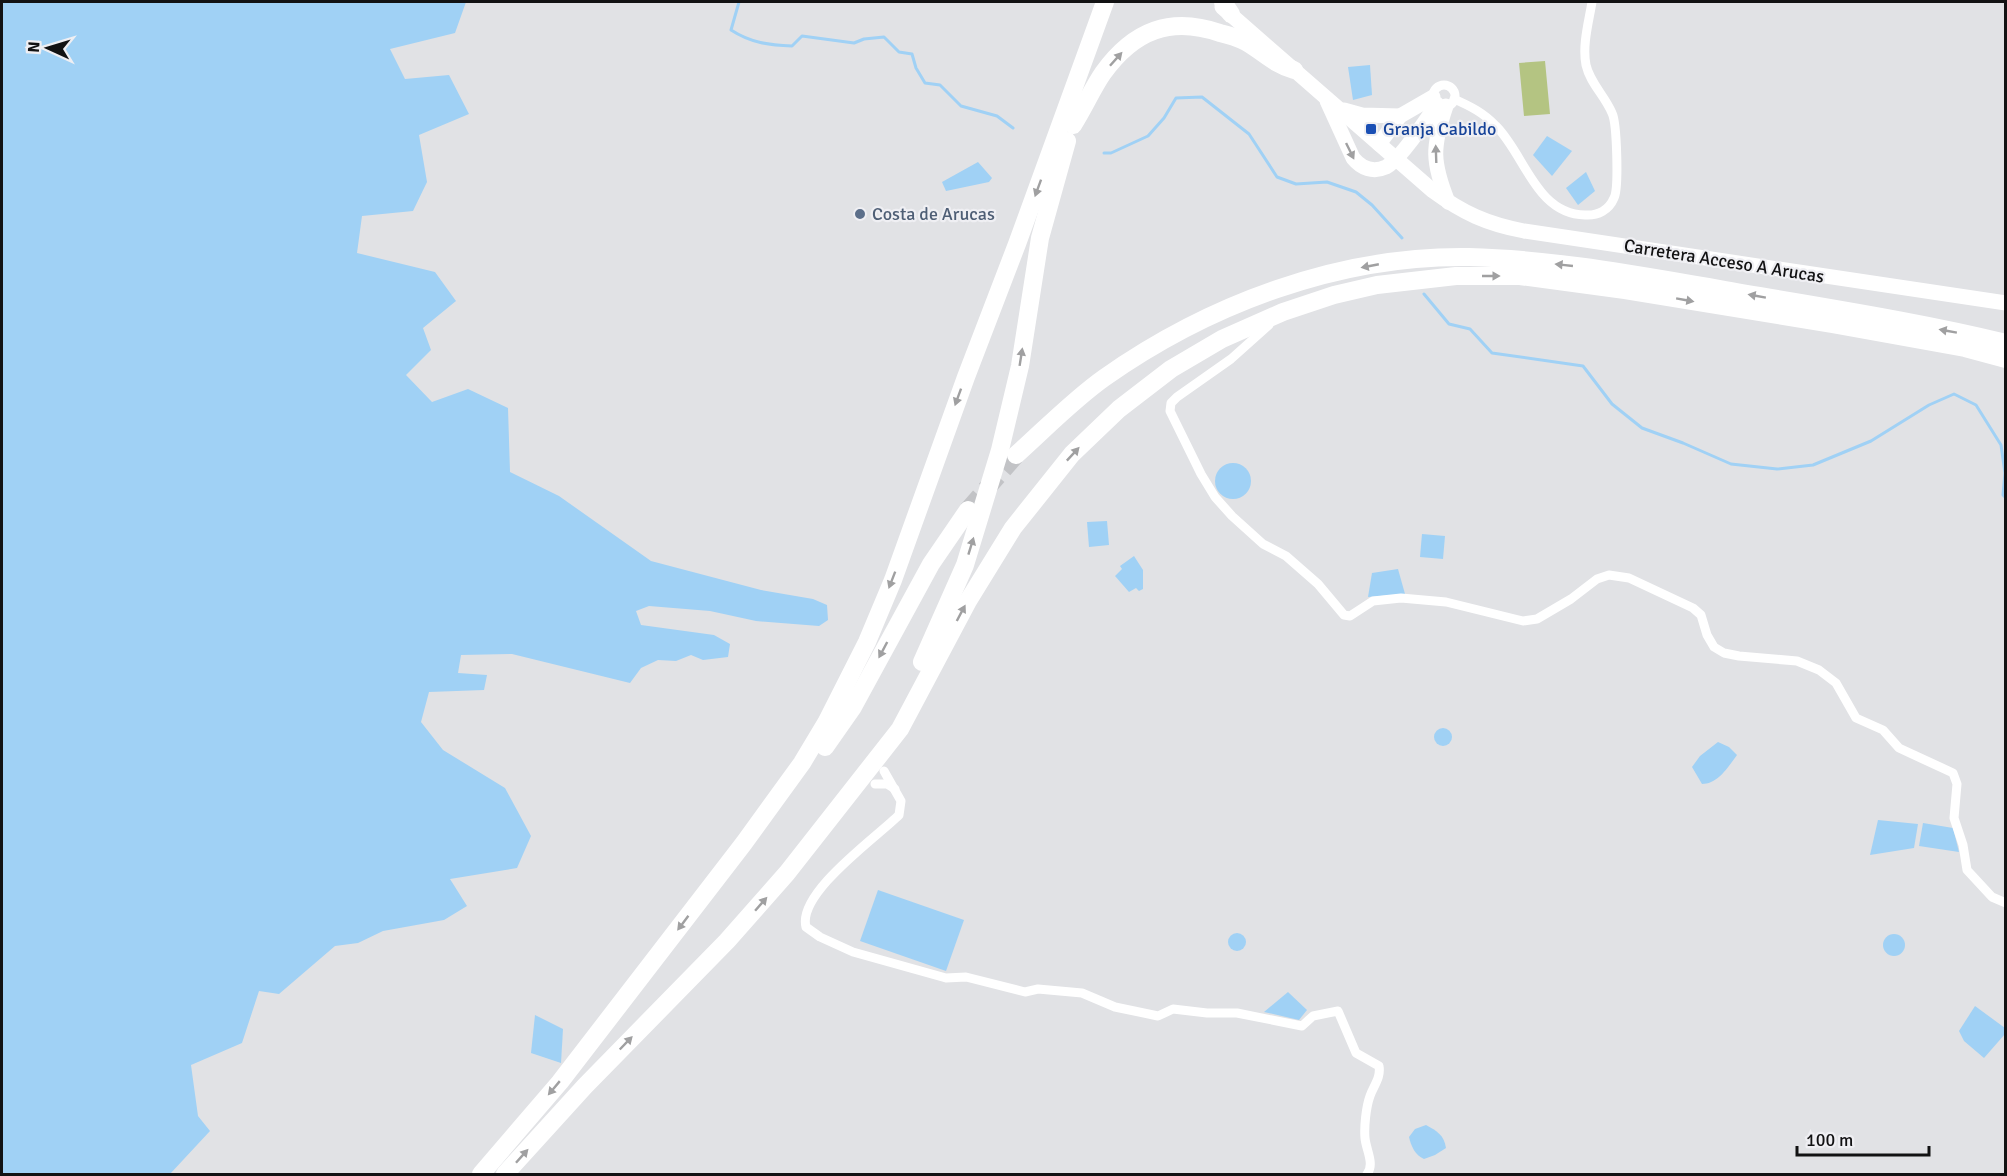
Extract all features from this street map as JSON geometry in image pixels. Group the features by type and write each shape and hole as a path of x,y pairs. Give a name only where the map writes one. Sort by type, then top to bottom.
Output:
{"highway":[{"path":"1069,119 1071,77 1097,2"},
{"path":"853,786 896,717 965,565 1000,450 1020,366 1040,238 1069,119 1105,2"},
{"path":"481,1174 560,1082 744,843 802,763 820,733 867,642 893,580 1017,244 1118,2"},
{"path":"1069,119 1122,52 1143,36 1167,27 1194,26 1225,34 1246,42 1270,60 1294,70"},
{"path":"1016,455 1101,380 1163,339 1222,310 1282,288 1376,265 1467,257 1584,267 1913,324 2006,344"},
{"path":"1231,351 1269,325 1337,302 1456,276"},
{"path":"505,1174 585,1086 753,913 787,873 900,729 968,601 1013,528 1072,454 1119,409 1171,369 1222,339 1283,312 1334,295 1377,285 1456,276 1520,276 1581,283 1833,324 1965,348 2006,359"},
{"path":"744,843 806,775 853,707 931,564 968,510"}],"main road":[{"name":"Carretera Acceso A Arucas","path":"1215,2 1227,8 1414,175 1448,202 1482,221 1524,231 2006,303"},
{"path":"1326,98 1353,158 1359,166 1372,170 1389,166 1443,102"},
{"path":"1341,110 1362,115 1400,116 1443,102"},
{"path":"1443,102 1435,145 1435,158 1438,177 1448,202"},
{"path":"1379,144 1400,116"}],"street":[{"path":"1443,102 1471,106 1497,127 1521,159 1540,192 1555,207 1569,214 1587,216 1609,208 1616,196 1616,125 1612,112 1591,78 1586,65 1592,2"},
{"path":"1231,351 1177,397 1171,403 1170,411 1215,497 1263,544 1286,556 1318,584 1344,615 1350,616 1373,601 1401,598 1446,602 1523,621 1537,619 1571,599 1597,579 1609,575 1629,578 1693,608 1701,615 1707,635 1714,647 1724,653 1797,661 1819,670 1836,683 1856,718 1882,730 1899,748 1953,773 1957,784 1954,818 1963,845 1967,870 1992,897 2006,903"},
{"path":"884,771 901,801 899,815 848,858 828,879 808,909 804,919 806,927 853,952 946,978 966,977 1025,992 1038,989 1082,993 1115,1006 1158,1016 1173,1009 1207,1013 1237,1013 1302,1026 1313,1016 1338,1011 1356,1053 1379,1066 1380,1074 1369,1098 1365,1138 1370,1159 1370,1171 1367,1174"},
{"path":"874,784 886,784 895,789"},
{"path":"473,1174 494,1160"}],"green space":[{"path":"1545,61 1550,114 1524,116 1519,63"}],"water":[{"path":"2,2 466,2 455,33 390,49 405,79 449,75 469,114 419,135 427,182 413,211 362,216 357,253 435,272 456,301 423,328 431,350 406,375 432,402 468,389 508,408 510,472 559,496 651,561 761,590 813,599 827,605 828,620 819,626 756,621 710,611 649,606 636,611 641,625 714,635 730,644 728,657 703,660 691,655 676,661 658,660 641,668 630,683 512,654 461,655 458,673 487,675 484,690 429,692 421,722 443,750 505,788 531,836 517,868 450,879 467,906 444,920 383,931 358,943 335,946 279,994 259,991 242,1043 191,1065 198,1116 210,1131 170,1174 2,1174"},
{"path":"1370,65 1372,95 1353,100 1348,67"},
{"path":"1547,136 1572,151 1552,176 1533,155"},
{"path":"978,162 992,178 989,182 946,191 942,182"},
{"path":"1586,172 1595,191 1578,205 1566,188"},
{"path":"1233,463 1246,468 1251,481 1246,494 1233,499 1220,494 1215,481 1220,468"},
{"path":"1107,521 1109,545 1089,547 1087,522"},
{"path":"1422,534 1445,536 1443,559 1420,557"},
{"path":"1134,556 1143,570 1143,589 1139,591 1136,588 1129,592 1115,576 1122,569 1120,566"},
{"path":"1398,569 1405,594 1368,597 1372,573"},
{"path":"1439,728 1447,728 1452,733 1450,744 1439,746 1434,741 1434,733"},
{"path":"1718,742 1729,747 1737,755 1718,778 1702,784 1692,767 1700,756"},
{"path":"1878,820 1918,824 1914,848 1870,855"},
{"path":"1923,823 1953,828 1959,852 1919,846"},
{"path":"878,890 964,920 946,971 860,941"},
{"path":"1237,933 1243,936 1246,942 1243,948 1237,951 1231,948 1228,942 1231,936"},
{"path":"1894,934 1902,937 1905,945 1902,953 1894,956 1886,953 1883,945 1886,937"},
{"path":"1288,992 1307,1010 1299,1020 1264,1012"},
{"path":"1975,1006 2005,1028 2005,1034 1984,1058 1964,1041 1959,1031"},
{"path":"535,1015 563,1029 561,1063 531,1053"},
{"path":"1426,1125 1439,1134 1446,1148 1424,1159 1414,1150 1409,1137 1415,1129"}],"waterway":[{"path":"739,2 731,30 746,38 768,44 792,46 802,36 854,43 864,39 884,37 899,52 912,54 916,68 925,83 940,85 961,106 997,116 1013,128"},
{"path":"1104,153 1111,153 1148,136 1164,118 1176,98 1202,97 1249,134 1277,177 1296,184 1327,182 1356,192 1372,205 1402,238"},
{"path":"1424,294 1449,324 1470,329 1492,353 1583,366 1612,404 1642,428 1731,464 1777,469 1813,465 1871,441 1929,405 1954,394 1976,405 2001,445 2005,473 2003,495 2006,498"}],"tunnel":[{"path":"968,510 1016,455"}],"place":[{"name":"Granja Cabildo","path":"1371,129"},
{"name":"Costa de Arucas","path":"860,214"}]}
